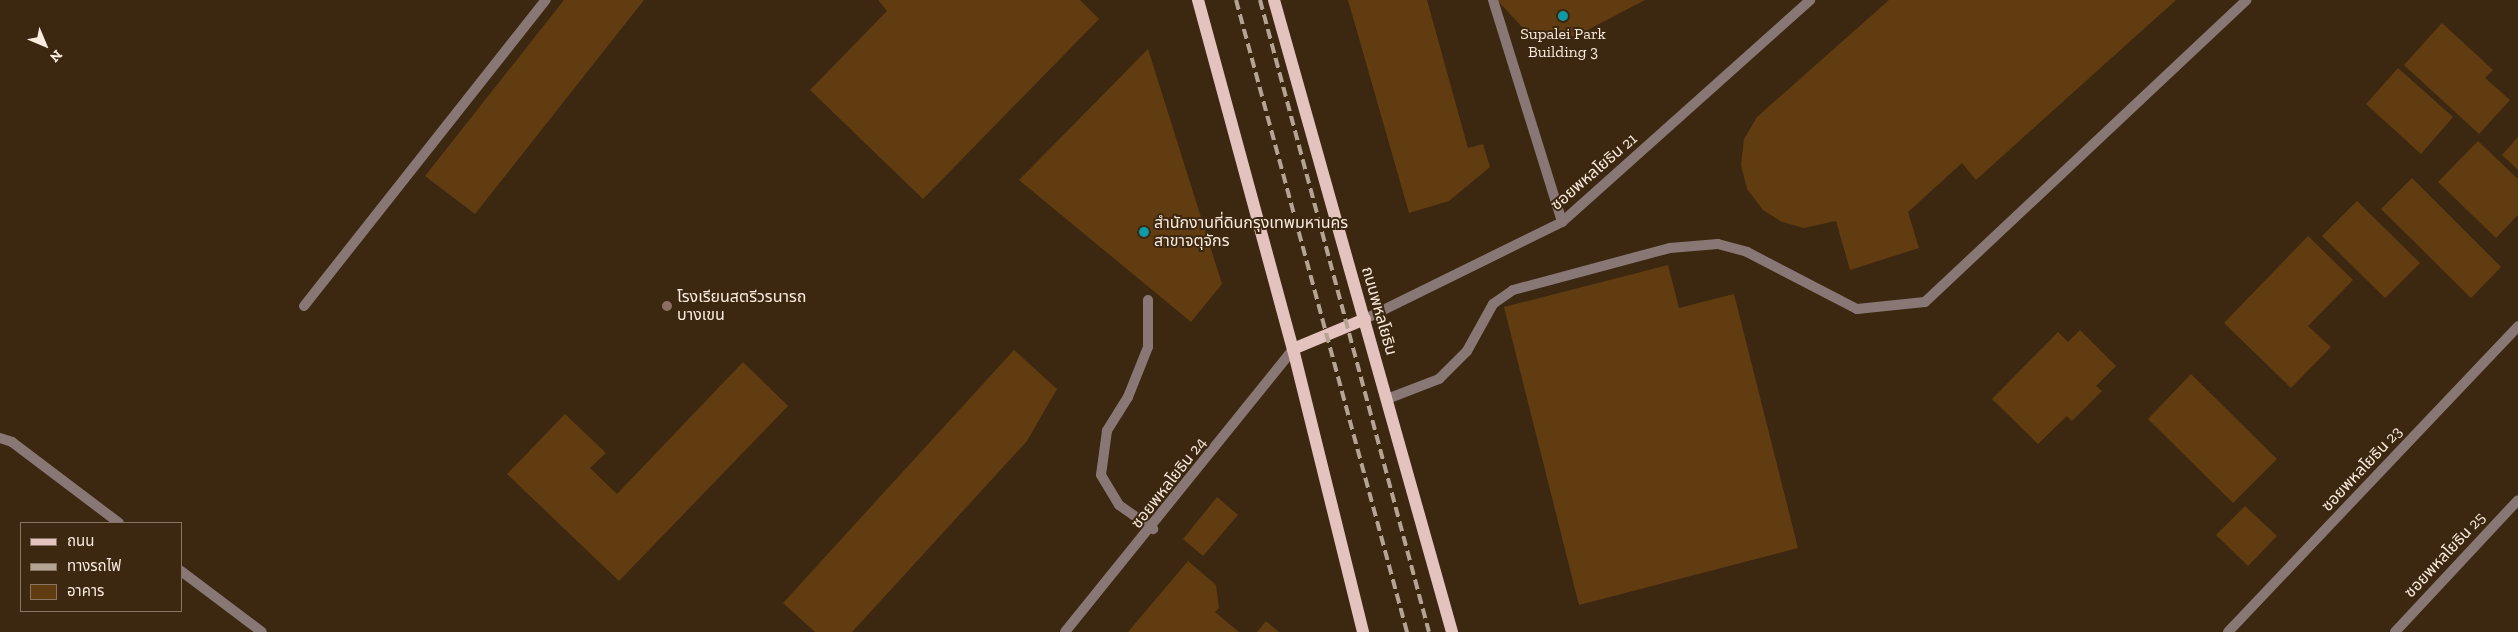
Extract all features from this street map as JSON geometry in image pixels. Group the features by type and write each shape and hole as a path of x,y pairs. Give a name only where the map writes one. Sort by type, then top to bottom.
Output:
{"main road":[{"path":"1198,0 1293,349 1363,632"},
{"name":"ถนนพหลโยธิน","path":"1274,0 1452,632"},
{"path":"1293,349 1365,319"}],"street":[{"path":"304,306 546,0"},
{"path":"1494,0 1562,222"},
{"name":"ซอยพหลโยธิน 21","path":"1365,319 1562,222 1810,0"},
{"path":"1387,399 1438,379 1467,351 1493,304 1513,290 1670,248 1718,244 1747,252 1858,309 1925,302 2247,0"},
{"path":"1148,300 1148,347 1128,397 1106,431 1101,474 1119,504 1153,528"},
{"name":"ซอยพหลโยธิน 23","path":"2228,632 2518,326"},
{"name":"ซอยพหลโยธิน 24","path":"1066,632 1153,528 1293,349"},
{"path":"0,438 12,442 118,522"},
{"name":"ซอยพหลโยธิน 25","path":"2395,632 2518,500"},
{"path":"182,572 262,632"}],"building":[{"path":"564,0 644,0 475,214 425,176"},
{"path":"878,0 1080,0 1099,19 923,199 810,90 887,11"},
{"path":"1348,0 1427,0 1468,148 1483,144 1490,167 1449,201 1409,213"},
{"name":"Supalei Park Building 3","path":"1497,0 1645,0 1576,36 1548,37 1522,27"},
{"path":"1889,0 2176,0 1976,180 1962,163 1908,212 1919,248 1850,270 1836,221 1804,228 1782,222 1763,210 1747,189 1741,165 1744,139 1757,117"},
{"path":"2442,23 2493,70 2485,78 2510,100 2479,134 2404,65"},
{"name":"สำนักงานที่ดินกรุงเทพมหานคร สาขาจตุจักร","path":"1148,49 1222,284 1191,322 1019,180"},
{"path":"2398,68 2453,117 2421,154 2366,104"},
{"path":"2518,137 2518,170 2502,155"},
{"path":"2478,141 2518,179 2518,215 2496,238 2438,182"},
{"path":"2412,178 2501,267 2471,298 2381,209"},
{"path":"2357,201 2420,263 2385,298 2322,236"},
{"path":"2308,236 2353,280 2308,326 2331,347 2291,388 2224,323"},
{"path":"1668,265 1679,308 1734,294 1798,548 1579,605 1504,307"},
{"path":"2080,330 2116,366 2096,386 2102,391 2072,421 2067,416 2038,444 1992,399 2058,332 2068,342"},
{"path":"1014,350 1057,389 1027,441 852,632 815,632 783,603"},
{"path":"743,362 788,406 619,581 507,474 565,414 606,453 590,468 617,494"},
{"path":"2191,374 2277,459 2233,503 2148,419"},
{"path":"1217,497 1238,515 1203,556 1183,539"},
{"path":"2245,506 2277,536 2248,566 2216,535"},
{"path":"1188,561 1216,585 1219,608 1215,612 1239,632 1128,632"},
{"path":"1266,621 1279,632 1257,632"}],"railway":[{"path":"1236,0 1407,632"},
{"path":"1260,0 1429,632"}],"place":[{"name":"Supalei Park Building 3","path":"1563,16"},
{"name":"สำนักงานที่ดินกรุงเทพมหานคร สาขาจตุจักร","path":"1144,232"},
{"name":"โรงเรียนสตรีวรนารถ บางเขน","path":"667,306"}]}
